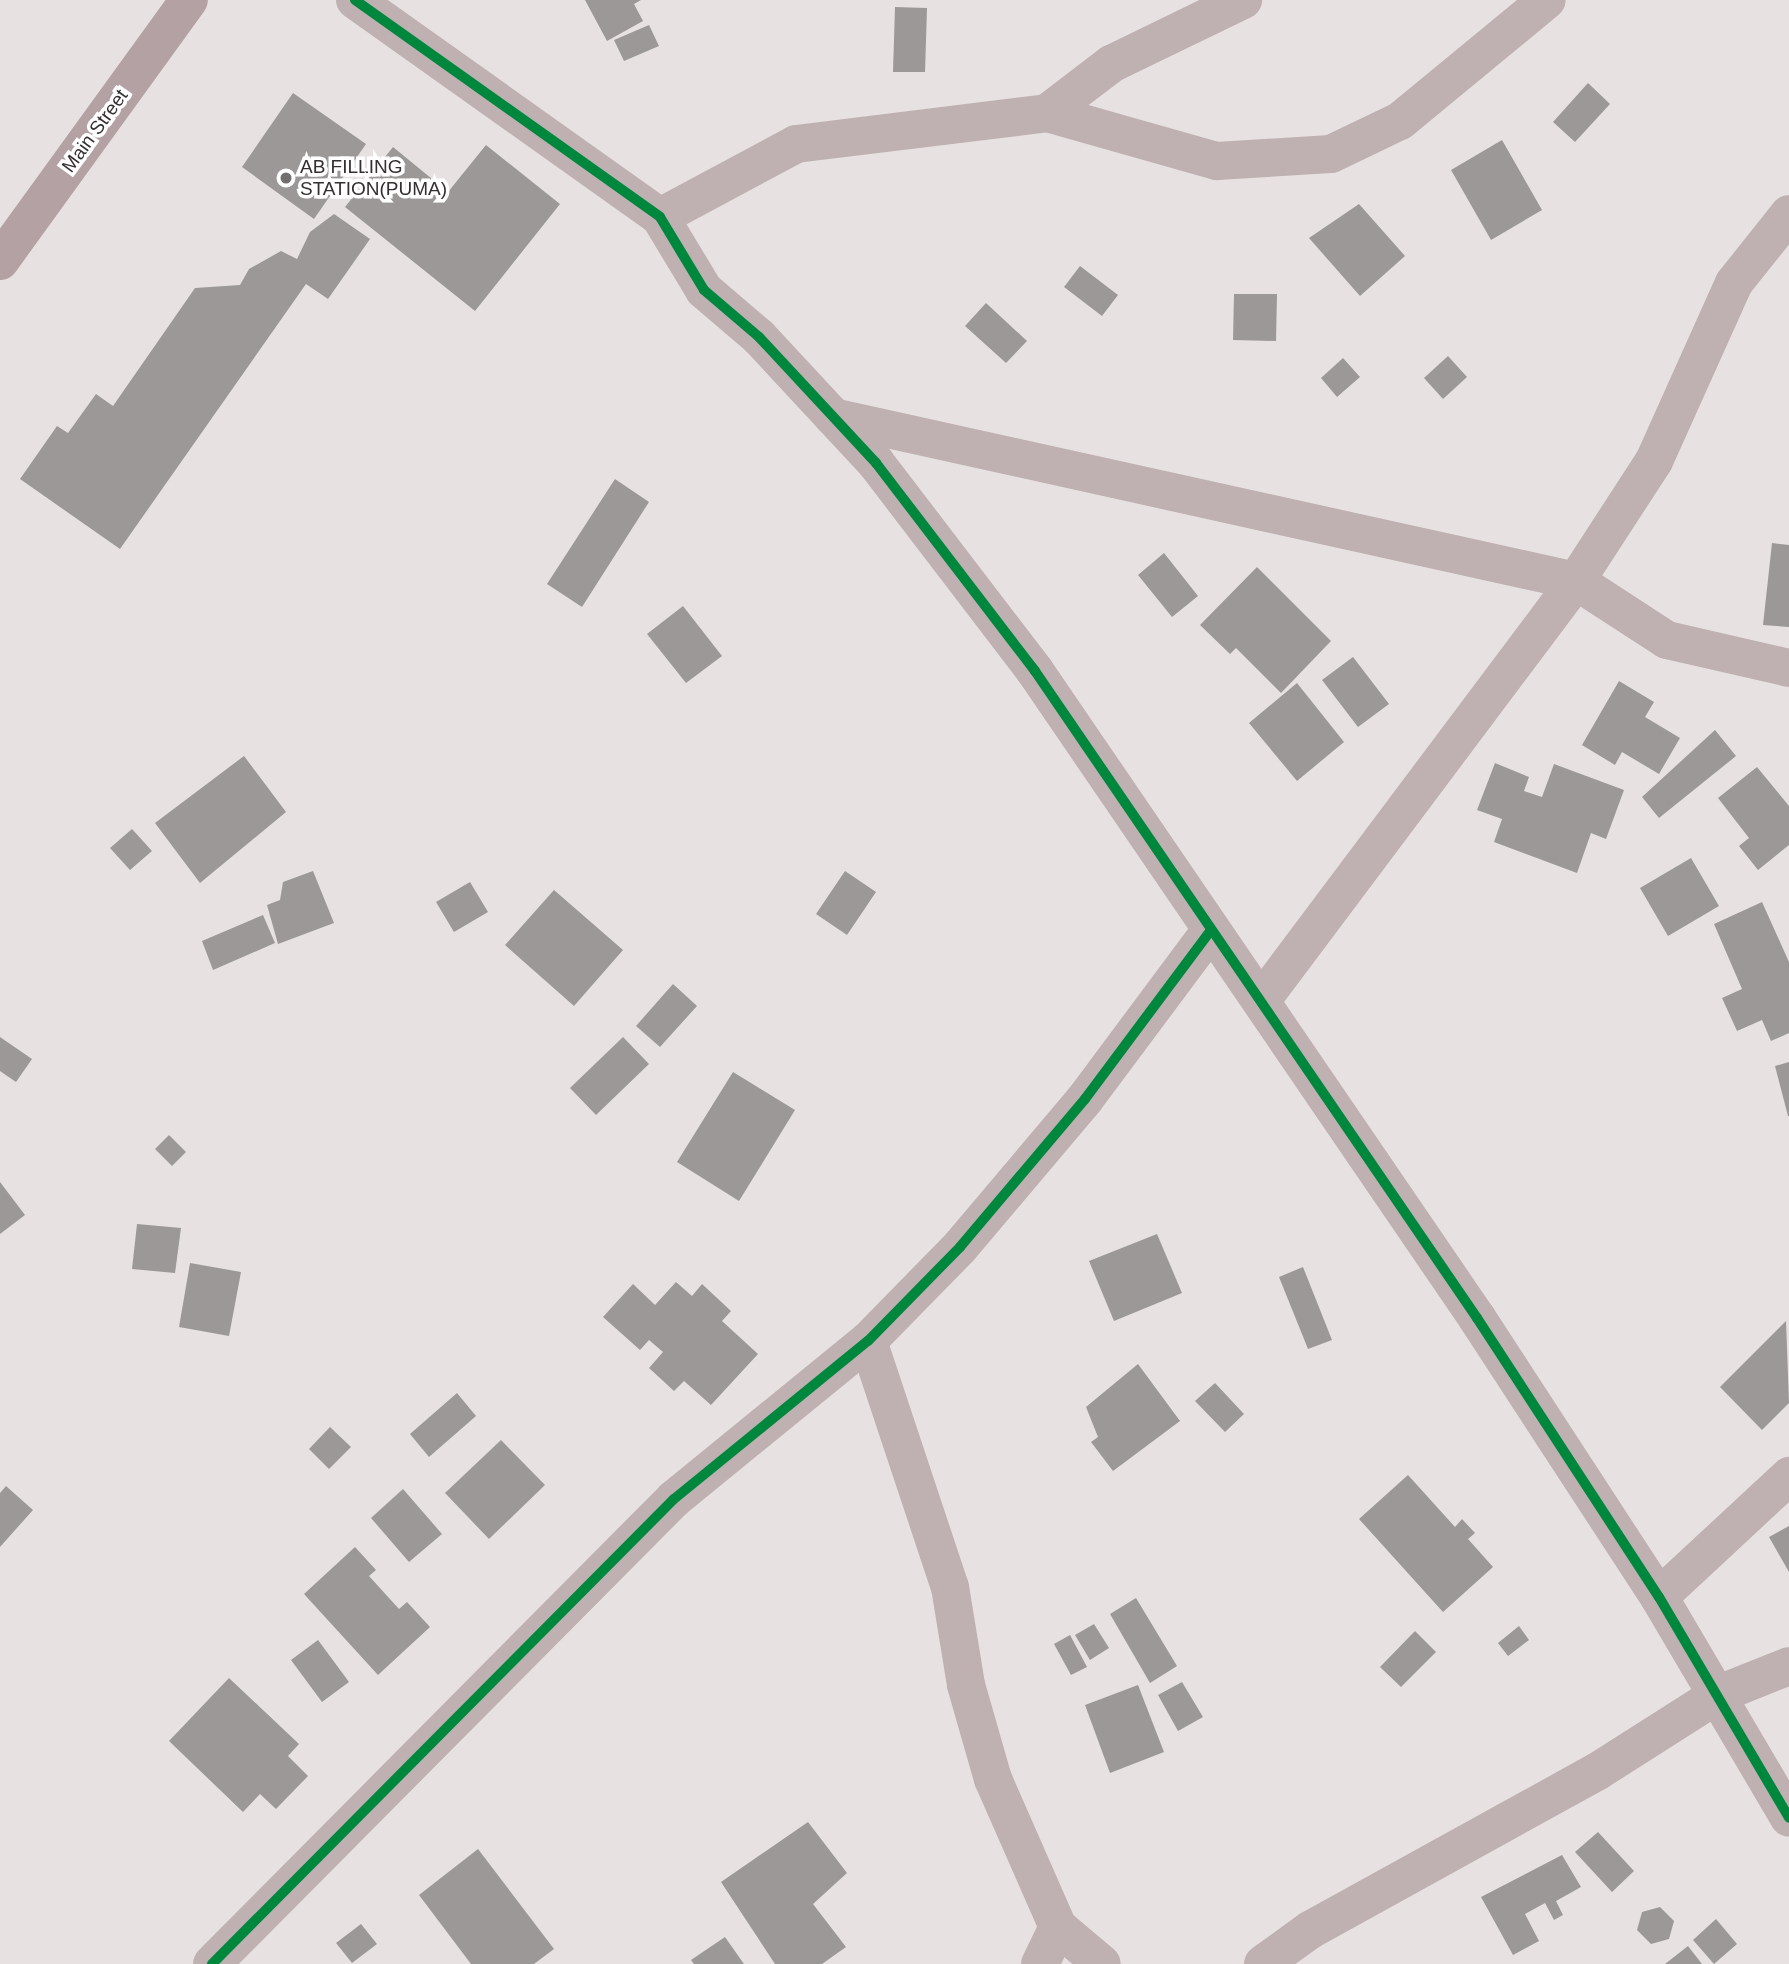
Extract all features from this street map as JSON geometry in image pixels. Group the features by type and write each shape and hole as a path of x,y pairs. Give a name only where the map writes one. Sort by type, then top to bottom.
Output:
{"highway":[{"name":"Main Street","path":"6,244 189,0"}],"street":[{"path":"355,0 660,217 704,290 876,463 1035,671 1210,931 1261,1001 1660,1597 1789,1818"},
{"path":"1047,113 1111,64 1243,0"},
{"path":"660,217 796,144 1047,113 1217,161 1331,154 1401,121 1547,0"},
{"path":"1261,1001 1576,581 1654,461 1734,283 1789,214"},
{"path":"833,417 1576,581 1667,640 1789,668"},
{"path":"212,1964 674,1499 868,1341 1027,1170 1210,931"},
{"path":"868,1341 950,1587 966,1685 993,1779 1058,1927 1102,1964"},
{"path":"1660,1597 1789,1476"},
{"path":"1263,1964 1310,1930 1598,1771 1719,1694 1789,1665"},
{"path":"1040,1964 1058,1927"}],"building":[{"path":"585,0 641,0 634,4 643,21 607,41"},
{"path":"895,7 927,8 925,72 893,72"},
{"path":"649,25 659,46 624,61 614,40"},
{"path":"1588,83 1610,104 1575,142 1553,122"},
{"path":"293,93 366,144 314,219 242,167"},
{"path":"1502,140 1542,210 1491,240 1451,170"},
{"path":"486,145 560,204 475,311 345,207 393,147 448,192"},
{"path":"1359,204 1405,256 1360,296 1309,238"},
{"path":"334,214 370,239 328,299 306,284 120,549 20,479 57,426 68,433 96,394 113,406 195,288 240,285 249,269 281,251 297,259 310,232"},
{"path":"1080,266 1118,295 1102,316 1064,287"},
{"path":"1234,294 1277,294 1276,341 1233,340"},
{"path":"986,303 1027,341 1006,363 965,326"},
{"path":"1448,356 1467,377 1443,399 1424,378"},
{"path":"1343,358 1360,377 1337,397 1321,378"},
{"path":"615,479 649,502 582,607 547,584"},
{"path":"1772,543 1789,545 1789,627 1763,625"},
{"path":"1164,553 1198,596 1172,617 1138,575"},
{"path":"1257,567 1331,641 1281,693 1236,648 1230,654 1200,625"},
{"path":"683,606 722,656 686,683 647,634"},
{"path":"1353,657 1389,704 1358,727 1322,680"},
{"path":"1619,681 1654,702 1645,717 1680,738 1659,774 1622,752 1615,765 1582,745"},
{"path":"1297,683 1344,742 1297,781 1249,723"},
{"path":"1715,730 1736,756 1659,818 1642,797"},
{"path":"244,756 286,812 200,883 155,823"},
{"path":"1495,763 1529,777 1524,791 1542,797 1554,764 1624,790 1606,839 1591,833 1577,873 1494,842 1502,819 1477,810"},
{"path":"1757,767 1789,806 1789,845 1758,870 1739,846 1749,838 1718,798"},
{"path":"132,829 152,851 130,870 110,848"},
{"path":"1691,858 1719,906 1668,936 1640,888"},
{"path":"313,871 334,923 278,944 267,905 280,900 283,882"},
{"path":"845,871 876,892 847,935 816,914"},
{"path":"470,882 488,912 454,932 436,902"},
{"path":"554,890 623,950 574,1006 505,945"},
{"path":"1762,902 1789,962 1789,1033 1771,1041 1762,1020 1737,1031 1722,998 1742,989 1714,924"},
{"path":"263,915 275,943 213,970 202,941"},
{"path":"673,984 697,1006 660,1047 636,1026"},
{"path":"0,1037 32,1059 16,1082 0,1071"},
{"path":"623,1037 649,1064 596,1115 570,1088"},
{"path":"1789,1062 1789,1116 1788,1116 1775,1066"},
{"path":"733,1072 795,1110 739,1201 677,1162"},
{"path":"169,1135 186,1152 172,1166 155,1149"},
{"path":"0,1182 25,1215 0,1234"},
{"path":"137,1224 181,1228 175,1273 132,1269"},
{"path":"1157,1234 1182,1293 1114,1321 1089,1261"},
{"path":"190,1263 241,1272 229,1336 179,1327"},
{"path":"1303,1267 1332,1340 1308,1349 1279,1277"},
{"path":"676,1282 692,1296 702,1284 731,1311 722,1321 758,1354 711,1405 684,1381 674,1391 649,1368 663,1352 649,1340 640,1350 603,1317 633,1284 655,1305"},
{"path":"1786,1321 1789,1403 1762,1430 1720,1387"},
{"path":"1138,1364 1180,1421 1113,1471 1091,1442 1098,1437 1086,1407"},
{"path":"1215,1383 1244,1414 1225,1432 1195,1401"},
{"path":"457,1393 476,1416 429,1457 410,1434"},
{"path":"330,1427 351,1447 329,1469 309,1449"},
{"path":"501,1440 545,1485 489,1539 445,1493"},
{"path":"1408,1475 1455,1527 1462,1519 1475,1533 1468,1539 1493,1567 1443,1612 1359,1519"},
{"path":"6,1486 33,1510 0,1547 0,1493"},
{"path":"403,1489 442,1534 409,1562 371,1518"},
{"path":"1789,1526 1789,1572 1769,1537"},
{"path":"355,1547 376,1570 369,1576 399,1609 407,1602 430,1627 378,1675 304,1594"},
{"path":"1136,1598 1177,1666 1150,1683 1110,1614"},
{"path":"1094,1624 1109,1648 1090,1660 1075,1635"},
{"path":"1519,1626 1529,1640 1508,1656 1498,1643"},
{"path":"1415,1631 1436,1652 1401,1687 1380,1667"},
{"path":"1070,1635 1087,1667 1071,1675 1054,1644"},
{"path":"318,1640 349,1682 322,1702 291,1660"},
{"path":"229,1678 299,1744 288,1756 308,1776 276,1809 260,1794 243,1812 169,1741"},
{"path":"1182,1682 1203,1717 1178,1731 1158,1695"},
{"path":"1138,1685 1164,1752 1110,1773 1085,1705"},
{"path":"808,1822 847,1873 813,1904 846,1947 822,1964 775,1964 721,1882"},
{"path":"1598,1832 1634,1871 1612,1892 1575,1852"},
{"path":"478,1849 554,1949 534,1964 471,1964 419,1895"},
{"path":"1562,1855 1581,1887 1556,1901 1563,1915 1554,1920 1545,1903 1525,1914 1539,1941 1513,1955 1481,1897"},
{"path":"1660,1907 1674,1921 1669,1939 1651,1944 1637,1930 1642,1912"},
{"path":"1716,1919 1737,1944 1714,1964 1693,1940"},
{"path":"361,1924 377,1944 352,1963 336,1943"},
{"path":"725,1937 744,1964 694,1964 691,1960"},
{"path":"1688,1946 1702,1964 1665,1964"}],"cycle path":[{"path":"355,0 660,217 704,290 759,337 876,463 1035,671 1477,1318 1659,1597 1789,1818"},
{"path":"212,1964 674,1499 868,1341 960,1247 1085,1099 1210,931"}],"place":[{"name":"AB FILLING STATION(PUMA)","path":"286,178"}]}
